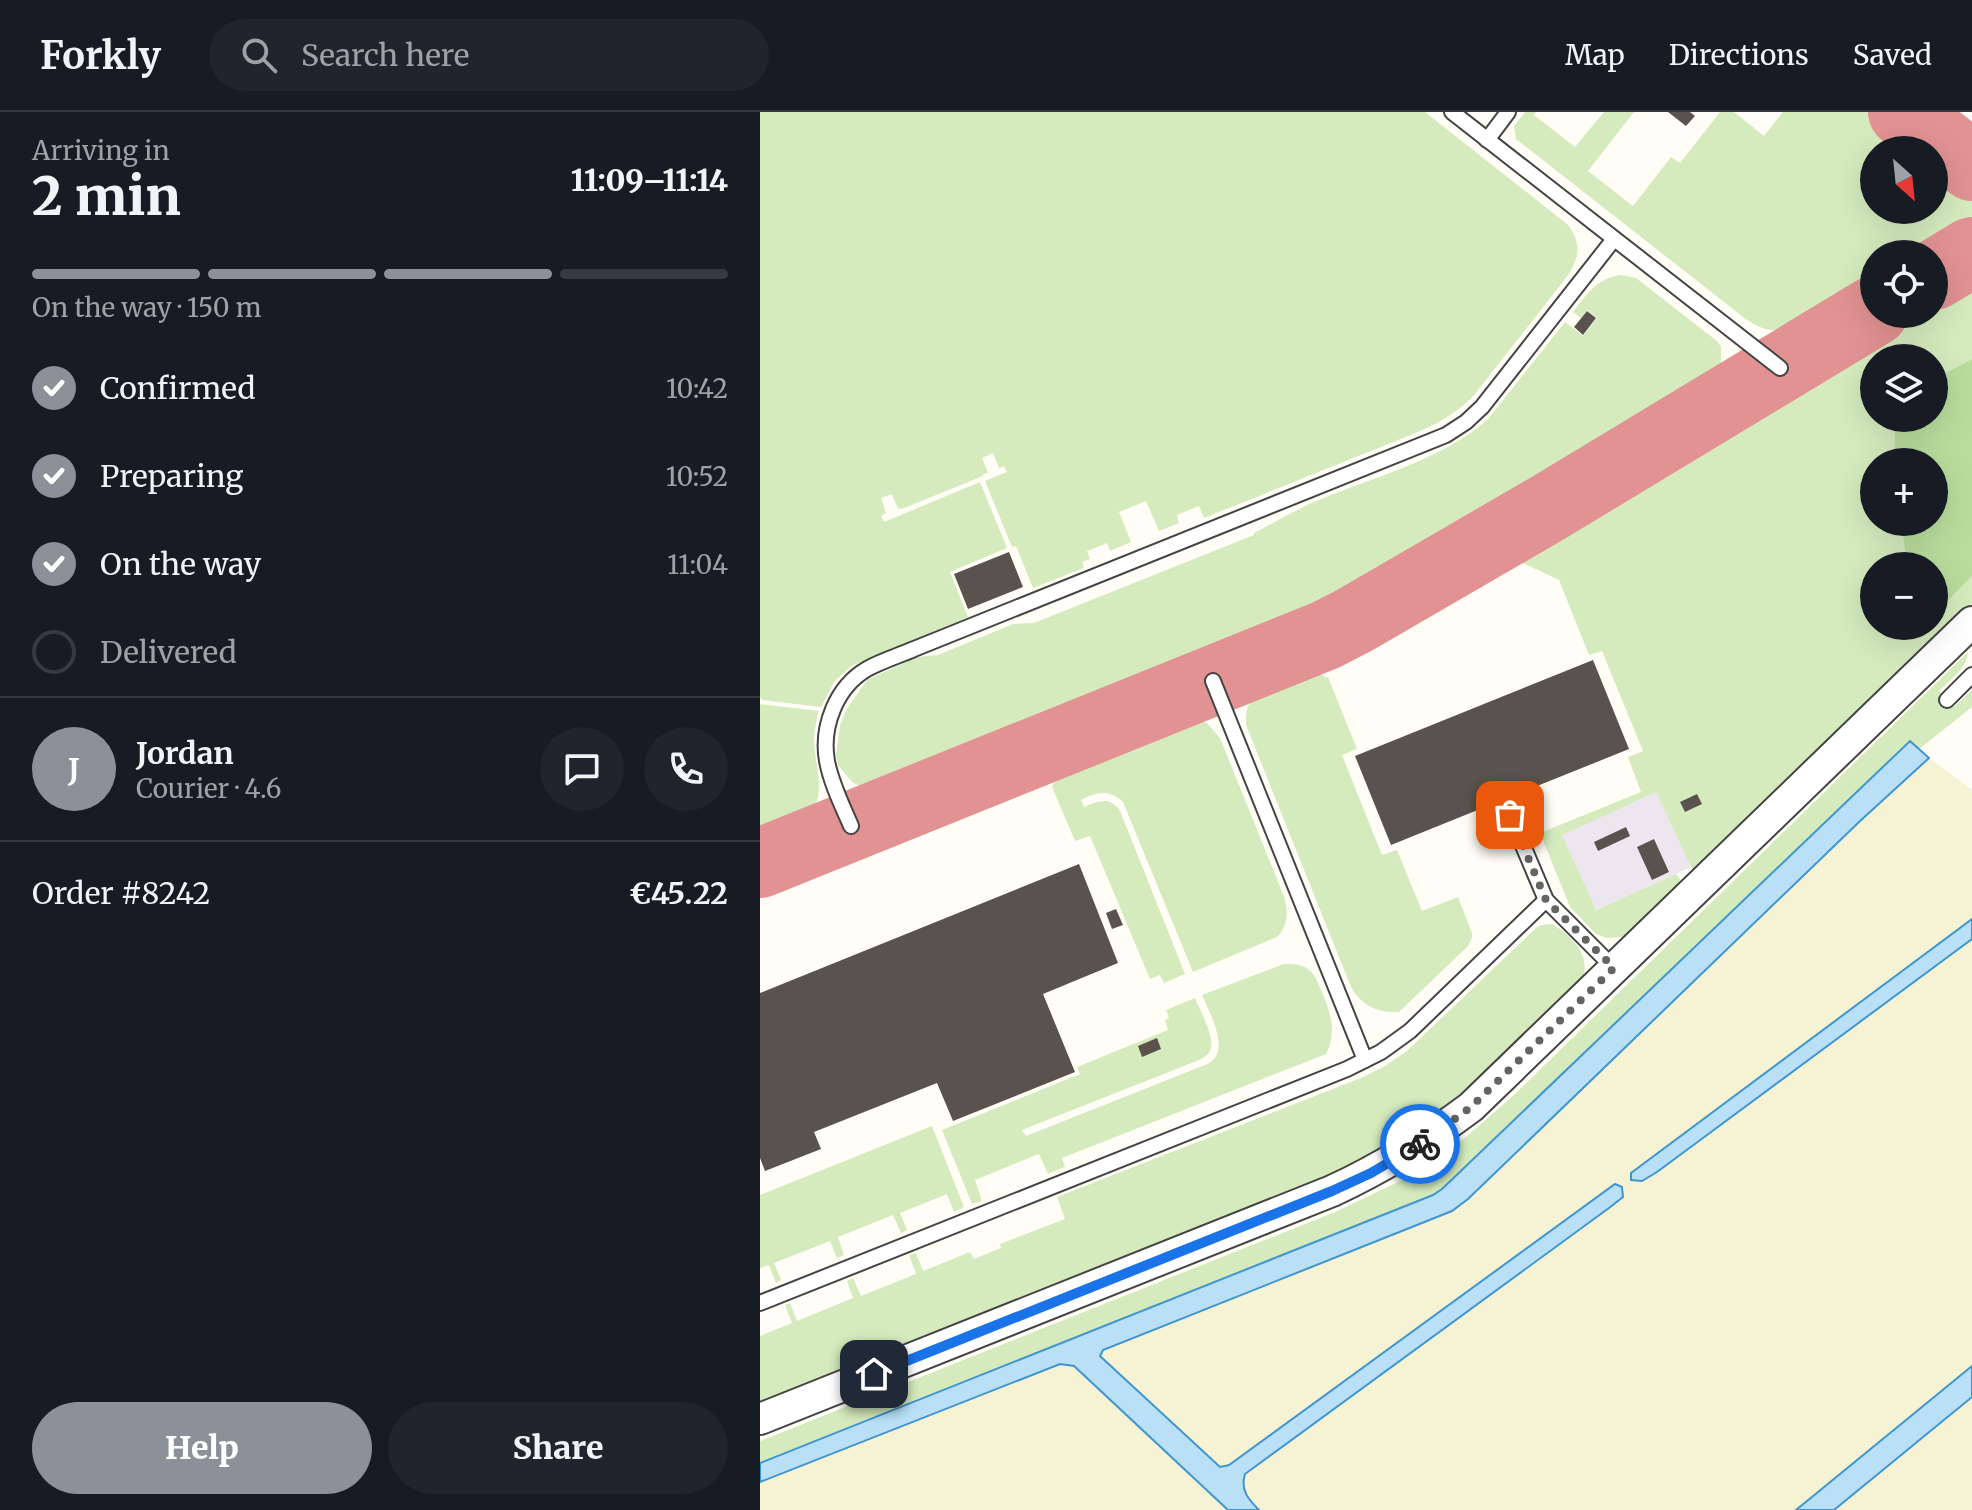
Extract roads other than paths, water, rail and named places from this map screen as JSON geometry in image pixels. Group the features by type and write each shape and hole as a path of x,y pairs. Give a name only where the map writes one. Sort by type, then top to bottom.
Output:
{"street":[{"path":"760,1419 1303,1203 1371,1173 1428,1138 1471,1107 1969,630"}],"lane":[{"path":"1452,112 1780,368"},
{"path":"1487,140 1508,112"},
{"path":"851,826 827,762 825,742 836,701 850,682 868,669 914,649 1446,435 1482,407 1614,239"},
{"path":"1947,700 1972,675"},
{"path":"1213,681 1365,1060"},
{"path":"1510,815 1546,900 1614,968"},
{"path":"760,1303 1381,1052 1410,1031 1546,900"}],"water":[{"path":"1910,741 1929,758 1468,1199 1452,1211 1103,1350 1100,1356 1220,1467 1229,1465 1615,1184 1622,1187 1623,1197 1609,1208 1245,1474 1246,1494 1259,1510 1228,1510 1074,1366 1060,1364 760,1482 760,1463 1433,1195"},
{"path":"1972,919 1972,939 1657,1172 1642,1181 1631,1180 1631,1173"},
{"path":"1972,1366 1972,1397 1834,1510 1796,1510"}]}
